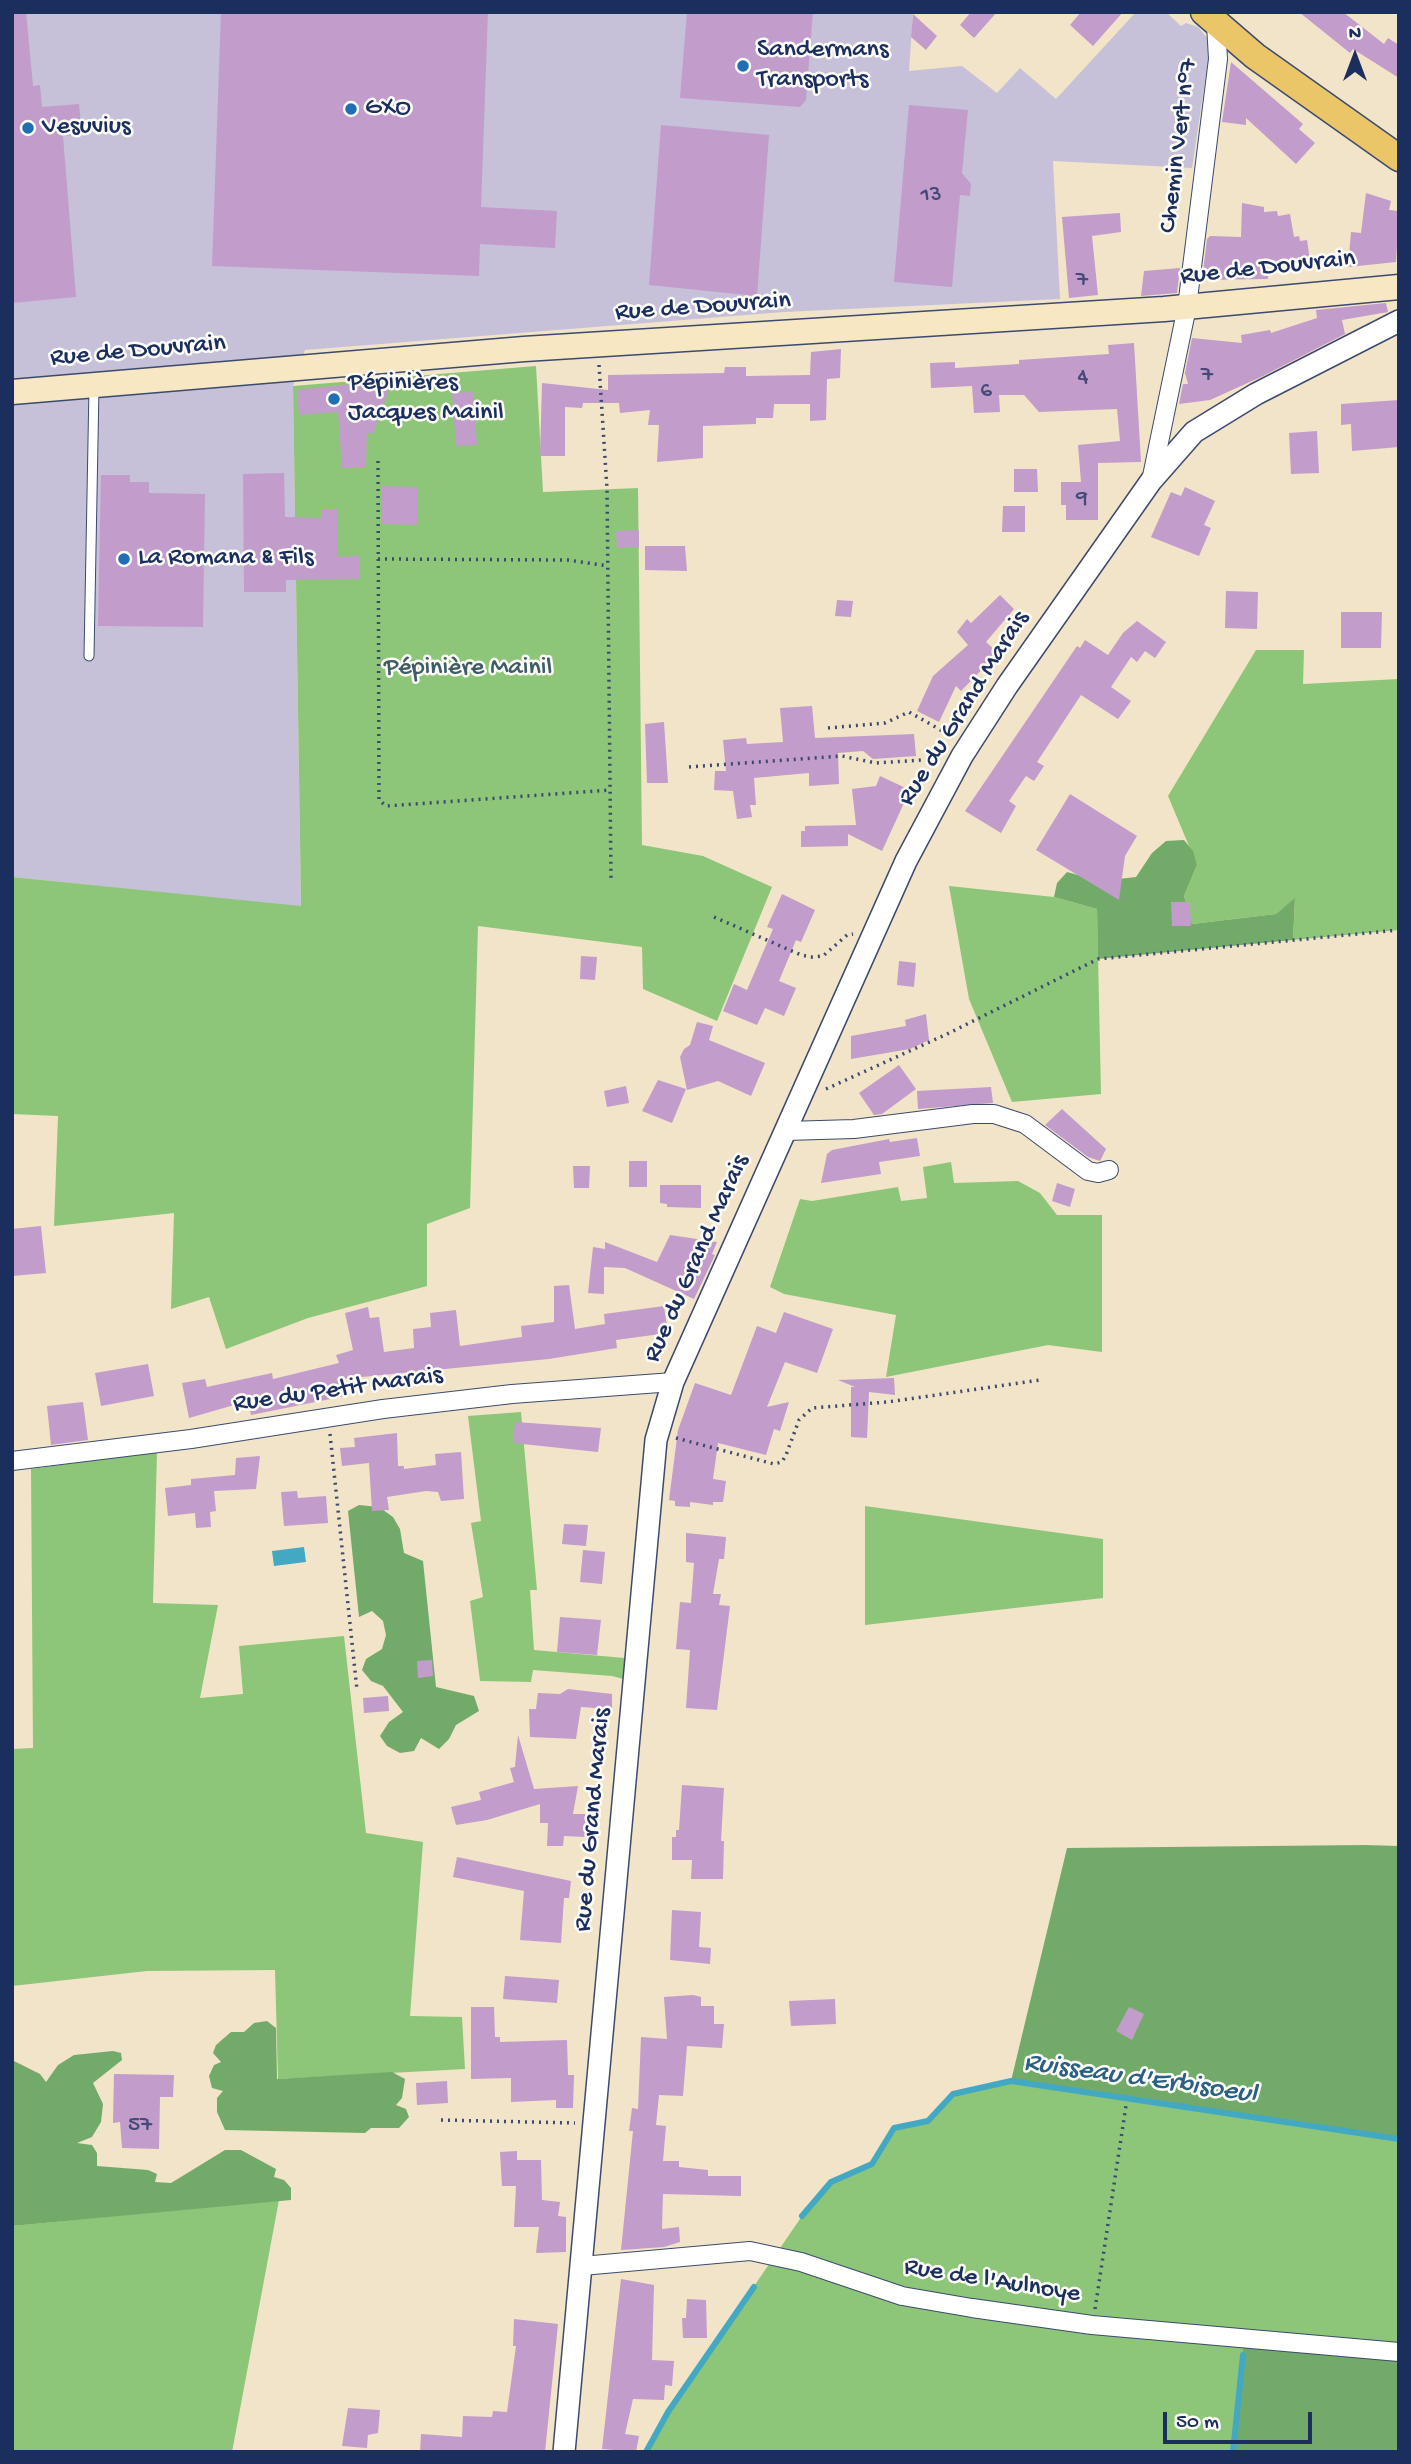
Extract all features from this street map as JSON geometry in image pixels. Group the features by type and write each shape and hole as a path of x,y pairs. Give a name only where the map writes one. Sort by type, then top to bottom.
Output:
{"main road":[{"path":"1213,16 1255,56 1399,158"},
{"name":"Rue de Douvrain","path":"12,392 598,345 1186,307 1399,287"}],"street":[{"name":"Chemin Vert n°7","path":"1150,481 1186,307 1218,60 1213,16"},
{"name":"Rue du Grand Marais","path":"564,2452 656,1440 673,1382 906,861 963,755 1150,481 1194,432 1223,412 1399,321"},
{"path":"786,1131 853,1129 973,1114 994,1114 1025,1124 1087,1171 1098,1173 1110,1170"},
{"name":"Rue du Petit Marais","path":"12,1461 112,1450 512,1394 673,1382"},
{"name":"Rue de l'Aulnoye","path":"582,2266 750,2251 801,2262 902,2296 1092,2325 1399,2351"}],"lane":[{"path":"89,656 94,385"}],"path":[{"path":"598,345 608,566 611,877"},
{"path":"378,461 379,800 386,807 610,790"},
{"path":"378,559 568,560 608,566"},
{"path":"828,728 885,723 909,712 963,755"},
{"path":"689,767 842,756 876,763 945,759 963,755"},
{"path":"714,918 801,956 823,956 847,935 872,938"},
{"path":"799,1102 1086,968 1098,959 1399,930"},
{"path":"677,1439 774,1464 782,1462 799,1420 812,1408 887,1402 1040,1381"},
{"path":"328,1418 357,1690"},
{"path":"1092,2325 1126,2106"},
{"path":"441,2120 595,2124"}],"shaded area":[{"path":"12,12 913,12 909,71 962,66 997,93 1020,68 1056,99 1136,12 1166,12 1181,26 1186,23 1198,27 1209,40 1209,54 1192,168 1053,161 1060,299 784,312 305,350 293,386 301,907 12,877"}],"green space":[{"name":"Pépinière Mainil","path":"536,366 543,492 638,488 642,845 703,856 772,887 717,1021 643,989 642,947 478,926 470,1208 427,1224 427,1286 308,1318 226,1349 209,1297 171,1309 174,1213 54,1226 58,1116 12,1114 12,877 301,906 293,386"},
{"path":"1256,650 1304,650 1303,684 1399,679 1399,930 1293,940 1295,899 1276,914 1192,924 1184,896 1197,865 1168,796"},
{"path":"1184,840 1193,851 1197,865 1184,896 1192,924 1276,914 1295,898 1293,940 1098,959 1097,909 1054,897 1057,883 1067,872 1100,881 1136,877 1152,853 1166,841"},
{"path":"949,886 1054,897 1097,909 1101,1094 1012,1102 969,999"},
{"path":"951,1162 954,1183 1018,1181 1040,1193 1057,1215 1102,1215 1102,1352 1048,1345 886,1377 896,1315 784,1294 770,1287 800,1199 812,1201 898,1187 901,1201 927,1198 923,1167"},
{"path":"521,1412 537,1590 530,1590 534,1650 636,1659 635,1682 612,1676 533,1670 531,1682 480,1681 470,1601 483,1597 471,1523 481,1521 468,1416"},
{"path":"157,1452 153,1603 218,1605 200,1698 243,1694 239,1646 344,1636 366,1833 423,1842 410,2016 462,2017 465,2069 278,2079 275,1970 147,1971 12,1986 12,1749 33,1748 31,1469"},
{"path":"359,1505 379,1507 393,1517 400,1529 404,1553 423,1561 436,1687 474,1696 479,1711 456,1725 449,1739 439,1749 421,1738 414,1751 400,1753 387,1746 380,1736 389,1722 403,1712 383,1686 371,1681 362,1670 366,1659 382,1649 386,1635 383,1621 372,1611 359,1617 348,1511"},
{"path":"865,1506 1103,1539 1103,1598 865,1625"},
{"path":"1399,1846 1399,2139 1011,2081 1067,1848"},
{"path":"267,2021 276,2028 277,2079 392,2072 405,2079 402,2098 396,2105 406,2109 409,2117 399,2128 371,2128 365,2133 225,2130 217,2112 217,2098 223,2091 212,2088 209,2076 214,2065 221,2062 213,2053 216,2045 231,2032 244,2032 254,2023"},
{"path":"113,2051 121,2053 122,2060 93,2083 103,2104 101,2122 92,2137 77,2143 92,2145 97,2153 97,2166 148,2170 157,2174 155,2182 171,2183 225,2150 241,2150 276,2169 274,2177 284,2180 291,2188 291,2200 12,2226 12,2060 40,2074 46,2082 58,2065 74,2055"},
{"path":"1011,2081 1399,2139 1399,2452 646,2452 668,2412 802,2216 831,2182 872,2164 894,2128 928,2121 953,2094"},
{"path":"279,2200 232,2452 12,2452 12,2226"},
{"path":"1244,2339 1399,2352 1399,2452 1233,2452"}],"water":[{"path":"304,1547 306,1562 274,1566 272,1551"}],"building":[{"path":"12,12 26,12 33,86 40,85 42,107 79,104 82,134 63,136 76,297 12,303"},
{"name":"GXO","path":"221,12 488,12 481,207 557,211 555,248 480,244 479,276 212,266"},
{"name":"Sandermans Transports","path":"687,12 813,12 806,100 800,107 680,98"},
{"path":"971,12 997,12 974,38 960,25"},
{"path":"1081,12 1123,12 1093,46 1070,25"},
{"path":"1299,12 1343,12 1384,44 1388,38 1399,45 1399,78 1353,49 1350,53"},
{"path":"913,14 937,36 926,50 911,37"},
{"path":"1231,62 1303,124 1299,129 1315,143 1296,164 1246,118 1246,125 1222,122"},
{"path":"909,105 968,110 962,173 971,184 970,196 960,195 952,287 894,282"},
{"path":"661,125 769,135 757,296 649,285"},
{"path":"1366,193 1391,201 1389,210 1399,211 1396,262 1348,267 1351,232 1361,233"},
{"path":"1242,203 1264,207 1264,212 1277,211 1278,216 1290,214 1294,237 1299,236 1300,241 1307,240 1310,261 1268,266 1268,279 1202,280 1207,239 1210,236 1241,237"},
{"path":"1120,213 1121,232 1092,236 1098,295 1069,298 1062,217"},
{"path":"1180,268 1177,293 1141,296 1144,271"},
{"path":"1386,303 1388,312 1342,320 1345,334 1263,376 1210,400 1179,404 1183,384 1188,384 1185,373 1192,338 1242,343 1241,335 1270,330 1271,333 1317,318 1316,310"},
{"path":"1134,343 1141,462 1098,463 1098,520 1066,520 1066,505 1061,505 1061,482 1081,482 1078,445 1120,441 1117,409 1039,412 1024,395 999,395 1000,412 974,413 972,386 931,388 930,363 955,362 955,368 1019,364 1019,360 1109,354 1108,345"},
{"path":"841,349 840,378 827,379 826,420 810,421 810,404 774,404 773,418 756,418 756,424 703,426 703,458 657,462 659,425 648,425 650,410 620,413 619,403 583,403 582,408 565,407 565,456 540,456 542,383 608,390 608,375 724,373 725,367 746,367 746,376 810,375 811,352"},
{"path":"370,382 389,389 373,434 367,432 366,468 342,468 338,412 299,415 297,390"},
{"path":"473,392 477,445 456,446 452,393"},
{"path":"1399,400 1399,447 1352,451 1351,424 1341,425 1341,404"},
{"path":"1317,431 1319,473 1291,474 1289,433"},
{"path":"1014,469 1037,469 1038,492 1014,492"},
{"path":"284,473 285,517 322,518 322,509 338,509 337,557 359,556 360,579 286,580 286,592 244,592 243,474"},
{"path":"101,475 130,475 130,482 149,482 149,493 205,494 203,627 98,626"},
{"path":"382,486 418,487 417,525 381,524"},
{"path":"1185,487 1215,501 1204,525 1211,528 1199,556 1151,537 1171,492 1181,496"},
{"path":"1003,506 1025,506 1025,532 1002,532"},
{"path":"639,530 639,548 617,548 616,531"},
{"path":"645,546 685,546 687,571 645,570"},
{"path":"1226,591 1258,592 1257,629 1225,628"},
{"path":"1000,595 1014,609 986,642 998,653 961,691 956,686 939,722 917,711 933,676 968,645 957,632 967,619 971,623"},
{"path":"837,600 853,601 851,617 835,616"},
{"path":"1341,612 1382,612 1381,648 1341,648"},
{"path":"1137,621 1166,642 1155,658 1145,651 1137,662 1131,657 1111,687 1131,701 1118,719 1081,695 1037,762 1044,766 1034,781 1026,776 1009,801 1016,806 1001,833 965,811 1077,646 1080,648 1085,640 1108,655 1123,633"},
{"path":"812,706 815,738 914,734 916,756 873,759 863,751 838,753 839,784 809,786 809,773 754,778 756,805 750,805 752,817 737,819 733,791 714,790 715,771 726,771 723,740 746,738 747,744 783,742 780,708"},
{"path":"664,722 668,783 647,783 645,724"},
{"path":"880,776 910,790 882,851 848,834 848,846 801,847 801,831 805,831 805,826 856,825 852,789 876,786"},
{"path":"1070,794 1137,836 1125,856 1119,900 1036,850"},
{"path":"782,894 815,910 801,942 796,940 779,981 796,988 784,1016 765,1008 757,1025 723,1011 734,984 747,990 773,929 767,927"},
{"path":"1171,902 1190,902 1191,926 1172,926"},
{"path":"581,956 597,957 595,980 580,979"},
{"path":"899,961 916,963 914,987 897,985"},
{"path":"926,1014 929,1040 910,1049 851,1059 851,1036 906,1026 905,1020"},
{"path":"697,1022 713,1026 709,1040 765,1063 751,1096 718,1081 687,1090 680,1057 690,1045"},
{"path":"899,1065 916,1089 882,1114 874,1115 859,1093"},
{"path":"658,1080 686,1089 672,1123 642,1111"},
{"path":"626,1086 629,1103 607,1107 604,1091"},
{"path":"991,1087 993,1103 918,1109 917,1091"},
{"path":"1062,1109 1106,1149 1100,1161 1088,1157 1045,1125"},
{"path":"917,1138 920,1156 879,1162 881,1174 821,1183 827,1154 832,1150 889,1139 890,1142"},
{"path":"629,1161 647,1161 647,1187 629,1187"},
{"path":"573,1166 590,1166 589,1188 574,1188"},
{"path":"1057,1183 1075,1189 1070,1207 1052,1201"},
{"path":"660,1185 701,1185 701,1208 667,1207 667,1204 660,1203"},
{"path":"41,1226 46,1273 12,1276 12,1229"},
{"path":"670,1235 717,1242 712,1254 715,1255 694,1299 625,1268 604,1267 604,1294 588,1293 593,1247 605,1249 605,1242 657,1262"},
{"path":"569,1285 575,1329 605,1324 604,1314 664,1306 668,1333 616,1340 617,1348 549,1359 341,1379 345,1396 251,1415 248,1401 189,1418 182,1383 205,1379 207,1387 272,1373 273,1379 339,1363 336,1355 353,1350 345,1313 368,1307 370,1318 379,1317 384,1352 414,1348 413,1329 431,1327 430,1313 456,1310 460,1346 522,1337 521,1326 554,1322 554,1286"},
{"path":"784,1312 833,1329 817,1373 785,1362 767,1407 789,1402 780,1431 774,1429 766,1455 718,1443 713,1479 726,1481 723,1502 713,1502 713,1505 690,1502 690,1507 675,1506 675,1501 669,1500 678,1430 695,1383 731,1395 757,1326 776,1333"},
{"path":"148,1364 154,1396 101,1406 95,1373"},
{"path":"894,1378 895,1395 869,1392 867,1438 851,1437 851,1387 855,1387 838,1380"},
{"path":"83,1402 88,1440 51,1445 47,1406"},
{"path":"515,1422 601,1428 598,1452 513,1443"},
{"path":"397,1433 398,1466 404,1466 404,1469 436,1465 435,1454 461,1452 464,1499 441,1501 438,1492 426,1491 387,1497 389,1510 372,1511 369,1463 342,1466 340,1448 355,1447 354,1438"},
{"path":"260,1456 256,1489 214,1491 216,1511 210,1512 211,1527 196,1528 195,1513 168,1516 165,1488 191,1485 191,1479 235,1475 236,1458"},
{"path":"297,1491 298,1498 326,1496 328,1523 284,1526 281,1492"},
{"path":"564,1524 588,1525 586,1546 562,1544"},
{"path":"686,1533 726,1537 724,1559 719,1559 713,1594 721,1594 719,1605 730,1606 717,1710 686,1708 690,1650 676,1649 680,1602 691,1603 694,1563 686,1562"},
{"path":"583,1550 605,1552 602,1584 580,1582"},
{"path":"560,1617 601,1620 597,1655 557,1652"},
{"path":"432,1660 433,1676 418,1678 417,1661"},
{"path":"568,1689 612,1694 612,1709 581,1707 576,1739 530,1737 529,1709 536,1709 538,1693 560,1694"},
{"path":"388,1696 389,1711 364,1713 363,1698"},
{"path":"518,1735 534,1789 578,1786 573,1814 585,1814 585,1837 564,1836 563,1846 547,1846 548,1823 540,1823 540,1804 487,1820 456,1825 451,1807 481,1800 479,1792 514,1782 510,1768 515,1767"},
{"path":"682,1785 724,1788 721,1841 724,1841 723,1879 691,1879 692,1860 672,1860 672,1837 676,1837 676,1830 679,1830"},
{"path":"457,1857 571,1881 569,1898 564,1898 561,1943 520,1940 524,1891 453,1877"},
{"path":"672,1910 701,1912 699,1947 711,1948 710,1964 670,1960"},
{"path":"505,1976 559,1980 557,2003 503,1999"},
{"path":"664,1997 701,1997 701,2006 714,2006 714,2024 724,2024 722,2048 687,2046 683,2096 659,2095 656,2125 666,2126 663,2161 679,2161 679,2167 708,2170 708,2176 741,2176 741,2196 663,2194 662,2229 679,2227 680,2242 664,2247 621,2250 633,2131 629,2131 632,2108 638,2109 641,2037 667,2039"},
{"path":"835,1999 836,2024 791,2026 789,2001"},
{"path":"471,2007 494,2007 495,2037 500,2037 500,2042 567,2040 568,2075 574,2075 573,2108 556,2108 556,2100 511,2102 511,2078 471,2079"},
{"path":"1129,2007 1144,2014 1132,2040 1116,2031"},
{"path":"114,2074 174,2075 173,2097 160,2097 159,2149 122,2148 120,2122 113,2123"},
{"path":"447,2081 448,2103 417,2105 416,2083"},
{"path":"517,2151 517,2160 541,2160 542,2200 560,2202 558,2216 566,2217 566,2252 536,2253 539,2227 514,2227 516,2186 502,2186 500,2152"},
{"path":"621,2279 654,2285 652,2360 674,2361 672,2386 665,2385 664,2400 633,2399 625,2434 639,2436 636,2452 602,2449"},
{"path":"687,2299 706,2300 707,2338 683,2338 682,2318 686,2318"},
{"path":"514,2319 558,2324 545,2452 420,2452 421,2434 462,2437 463,2416 492,2417 493,2411 507,2412 516,2346 513,2346"},
{"path":"348,2408 380,2410 378,2433 368,2435 367,2448 342,2446"}],"waterway":[{"name":"Ruisseau d'Erbisoeul","path":"802,2216 831,2182 872,2164 894,2128 928,2121 953,2094 1011,2081 1399,2139"},
{"name":"Ruisseau d'Erbisoeul","path":"646,2452 668,2412 754,2287"},
{"path":"1233,2452 1243,2355"}],"place":[{"name":"Sandermans Transports","path":"743,66"},
{"name":"GXO","path":"351,109"},
{"name":"Vesuvius","path":"28,128"},
{"name":"Pépinières Jacques Mainil","path":"334,399"},
{"name":"La Romana & Fils","path":"124,559"}]}
